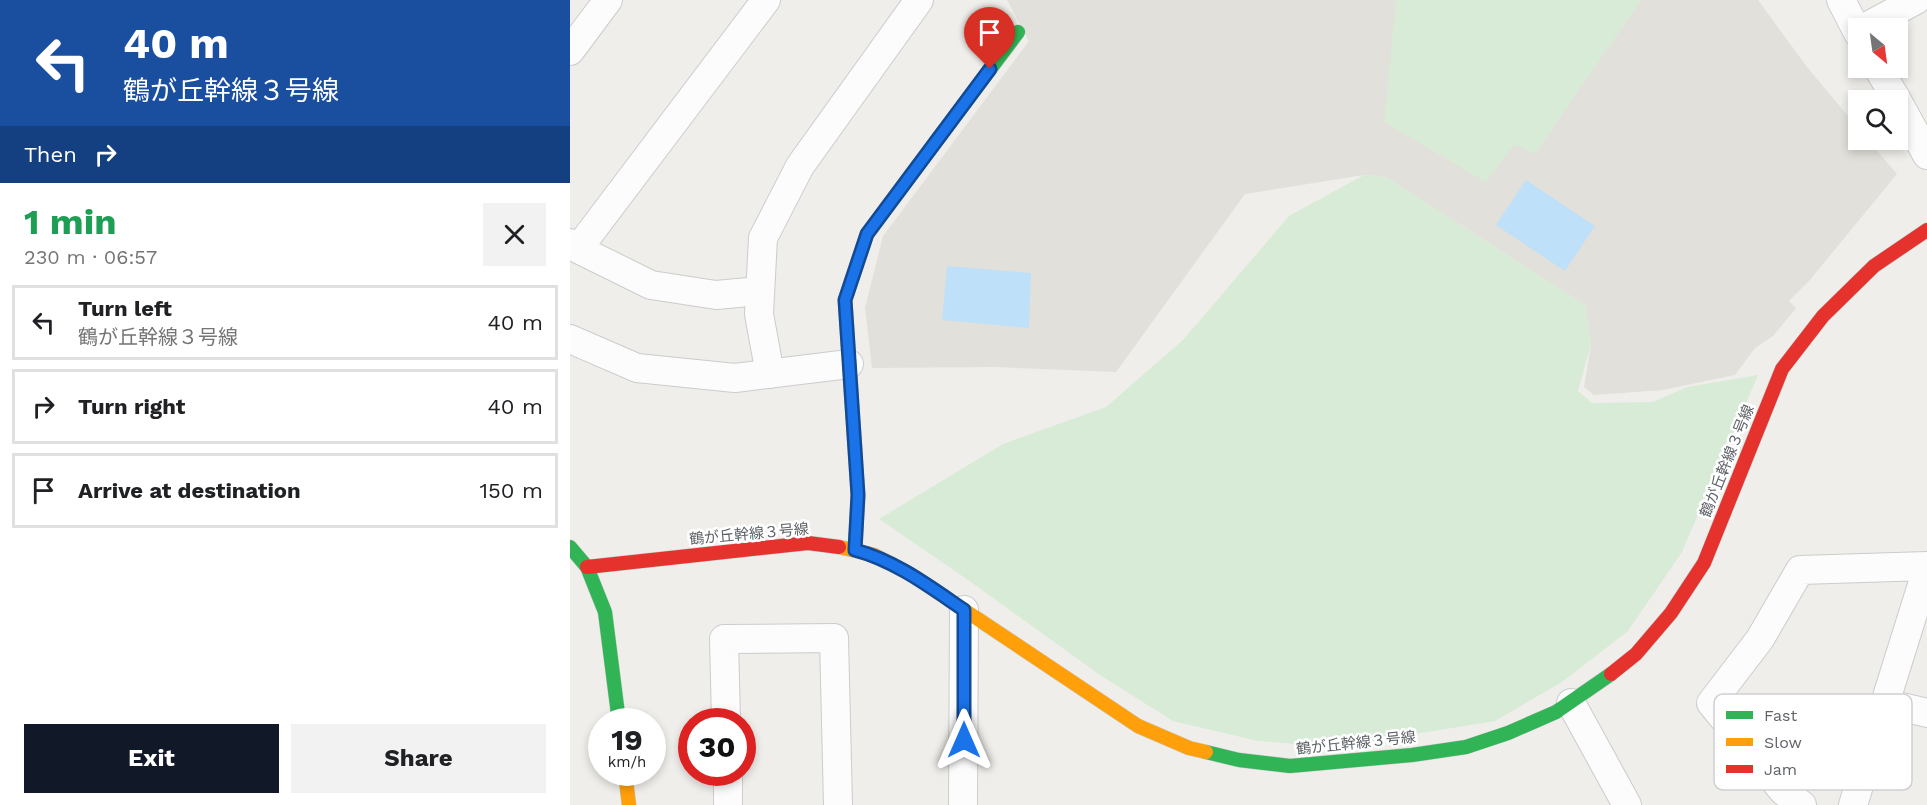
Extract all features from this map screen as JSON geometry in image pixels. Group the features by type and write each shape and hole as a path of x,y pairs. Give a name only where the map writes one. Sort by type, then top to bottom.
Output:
{"street":[{"path":"570,51 608,0"},
{"path":"760,291 716,294 651,285 574,246 766,0"},
{"path":"770,374 759,315 763,238 801,166 919,0"},
{"path":"1841,0 1851,18"},
{"path":"1883,18 1916,0"},
{"path":"855,550 858,495 845,300 867,234 1018,32"},
{"path":"1908,121 1927,155"},
{"name":"鶴が丘幹線３号線","path":"586,567 808,543 843,546 874,555 912,575 1138,726 1189,748 1239,760 1290,766 1412,755 1466,747 1508,733 1556,712 1599,684 1636,654 1671,613 1704,563 1782,369 1823,316 1874,266 1927,230"},
{"path":"570,339 637,368 735,378 849,364"},
{"path":"570,547 586,567 605,612 617,708"},
{"path":"1718,694 1760,639 1800,570 1927,568 1888,694"},
{"path":"963,805 964,610"},
{"path":"726,708 724,639 834,638 838,805"},
{"path":"1571,702 1627,805"},
{"path":"1912,709 1927,713"},
{"path":"627,786 629,805"},
{"path":"728,786 728,805"},
{"path":"1782,790 1802,805"},
{"path":"1853,805 1858,790"}],"shaded area":[{"path":"1007,0 1758,0 1807,67 1848,116 1848,150 1877,150 1897,174 1809,281 1789,301 1796,308 1773,336 1755,348 1735,375 1663,390 1594,395 1584,387 1591,344 1585,305 1386,177 1364,175 1245,194 1116,372 994,367 872,368 865,308 883,236 1029,41"}],"green space":[{"path":"1396,0 1641,0 1535,154 1514,144 1486,182 1384,122"},
{"path":"1364,175 1386,177 1585,305 1591,344 1578,391 1592,403 1653,402 1687,387 1758,375 1682,552 1628,631 1562,682 1495,721 1334,747 1258,741 1173,721 1100,675 879,519 1003,444 1106,407 1184,339 1289,216"}],"water":[{"path":"1526,180 1595,226 1565,271 1496,225"},
{"path":"947,266 1031,273 1029,328 942,320"}],"traffic: fast":[{"path":"937,140 1018,32"},
{"path":"570,547 587,567 605,612 617,708"},
{"path":"1206,752 1239,760 1290,766 1412,755 1466,747 1508,733 1556,712 1611,674"}],"traffic: slow":[{"path":"855,550 858,495 845,300 867,234 937,140"},
{"path":"839,547 874,555 912,575 1138,726 1189,748 1206,752"},
{"path":"627,786 629,805"}],"traffic: jam":[{"path":"1611,674 1636,654 1671,613 1704,563 1782,369 1823,316 1874,266 1927,230"},
{"path":"587,567 808,543 839,547"}],"route":[{"path":"964,740 964,610 912,575 874,555 855,550 858,495 845,300 867,234 990,69"}]}
